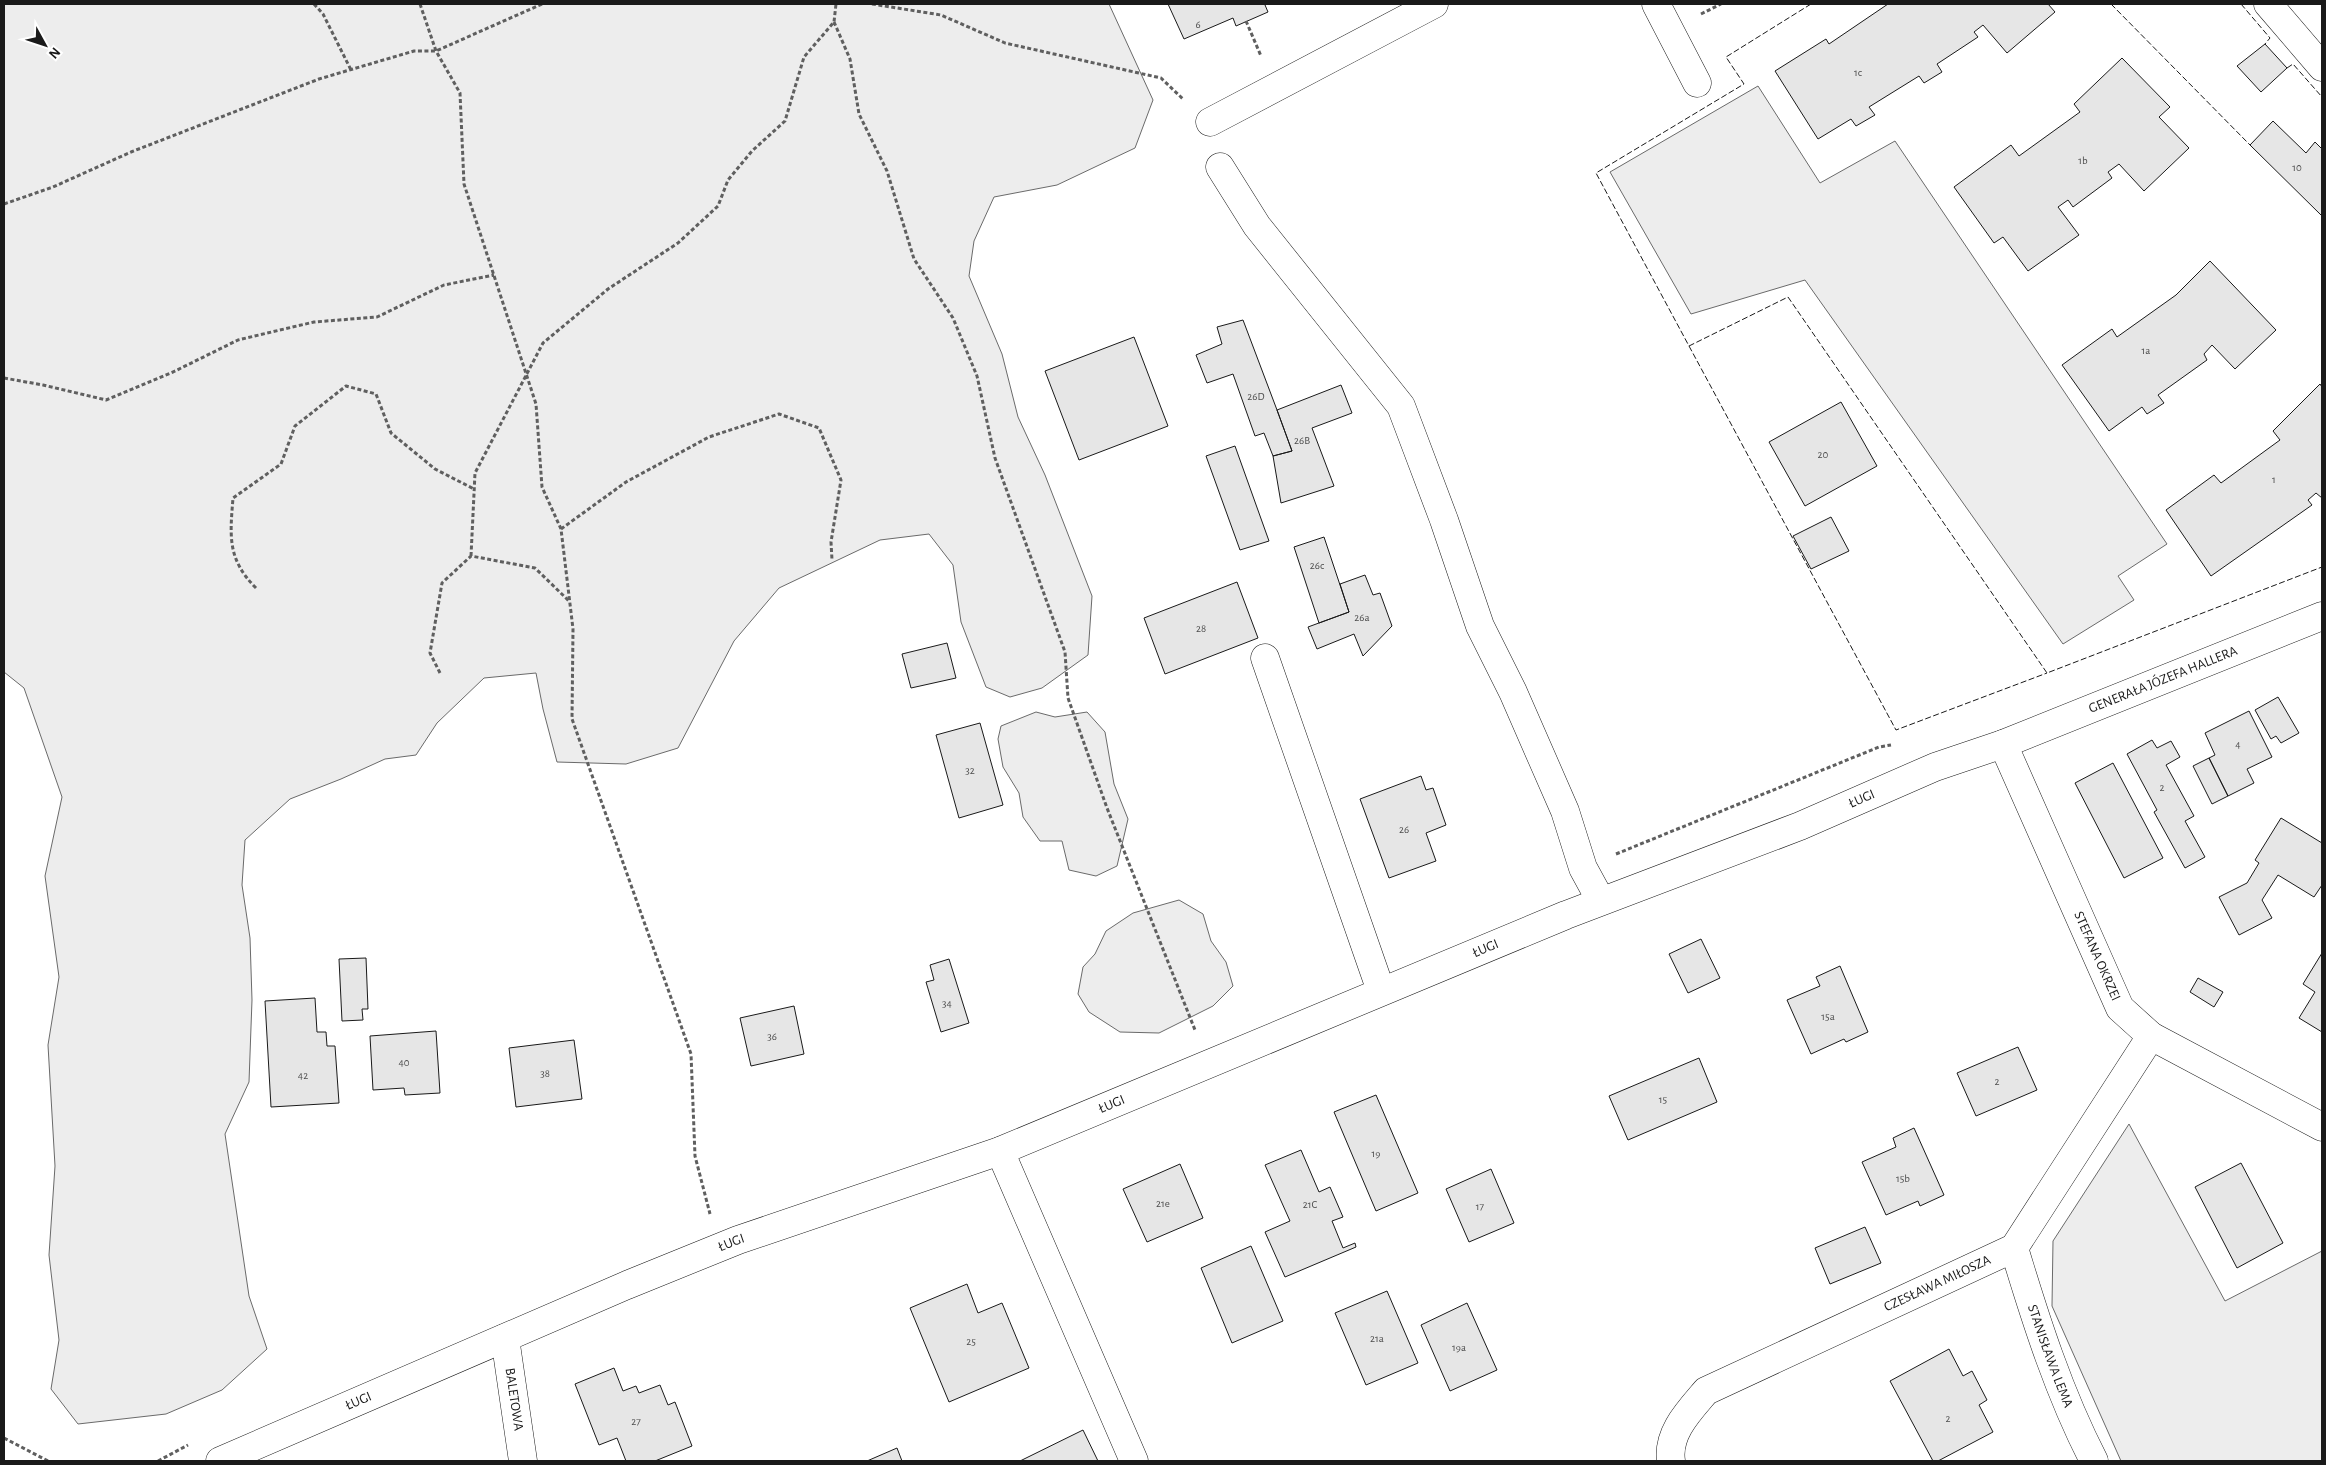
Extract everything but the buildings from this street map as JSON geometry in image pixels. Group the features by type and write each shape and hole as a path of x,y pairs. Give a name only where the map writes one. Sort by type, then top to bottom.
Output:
{"street":[{"path":"1210,122 1434,4"},
{"path":"1656,4 1697,83"},
{"path":"2268,4 2322,67"},
{"path":"1220,167 1256,226 1401,406 1444,520 1480,626 1513,692 1565,811 1583,868 1601,901"},
{"name":"GENERAŁA JÓZEFA HALLERA","path":"2003,744 2322,616"},
{"path":"1265,658 1381,991"},
{"name":"ŁUGI","path":"220,1461 626,1285 738,1240 1000,1151 1601,901 1800,826 1935,767 2003,744"},
{"name":"STEFANA OKRZEI","path":"2003,744 2120,1008 2151,1036 2322,1127"},
{"path":"2014,1248 2151,1036"},
{"path":"1000,1151 1134,1461"},
{"name":"CZESŁAWA MIŁOSZA","path":"1671,1461 1670,1453 1680,1422 1706,1391 2014,1248"},
{"name":"STANISŁAWA LEMA","path":"2014,1248 2040,1335 2080,1434 2094,1461"},
{"name":"BALETOWA","path":"505,1338 523,1461"}],"path":[{"path":"314,4 323,14 351,70"},
{"path":"420,4 436,51 460,92 464,184 536,404 542,487 561,529 573,629 572,719 691,1054 695,1156 710,1216 719,1213"},
{"path":"4,204 53,187 131,152 319,79 414,51 436,51 542,4"},
{"path":"836,4 834,22 850,58 859,114 887,171 914,259 953,318 977,376 995,458 1065,652 1068,698 1107,808 1196,1031 1207,1064"},
{"path":"872,4 941,15 1005,43 1161,78 1210,122"},
{"path":"440,673 430,653 442,583 471,556 475,474 543,343 608,289 678,243 718,206 728,180 752,151 785,121 804,57 834,22"},
{"path":"4,378 106,400 173,372 238,340 314,322 377,317 444,284 494,275"},
{"path":"256,588 241,573 230,536 233,498 281,464 295,426 346,386 376,394 391,433 435,470 474,489"},
{"path":"561,529 626,482 709,437 779,414 820,428 841,480 831,542 832,560"},
{"path":"471,556 536,568 569,602"},
{"path":"1583,868 1879,747 1896,744"},
{"path":"1186,1034 1205,1027"},
{"path":"4,1438 48,1461"},
{"path":"158,1461 191,1444"}],"shaded area":[{"path":"4,4 1109,4 1153,100 1135,148 1057,185 994,197 974,241 969,276 1002,354 1018,417 1045,475 1092,596 1088,655 1042,688 1010,697 986,687 961,622 953,565 929,534 880,540 779,588 734,641 678,748 626,764 557,762 536,673 484,678 437,723 416,755 385,759 290,799 245,840 242,885 250,938 252,1000 249,1082 225,1134 249,1296 267,1349 222,1390 166,1414 78,1424 51,1389 59,1340 49,1255 55,1166 48,1045 59,977 45,876 62,797 24,688 4,672"},
{"path":"1758,86 1820,183 1895,141 2167,544 2118,576 2134,600 2063,644 1805,280 1691,314 1610,172"},
{"path":"1036,712 1055,717 1087,712 1105,732 1114,784 1128,819 1117,866 1096,876 1069,870 1062,841 1040,841 1023,817 1019,793 1003,767 998,739 1001,726"},
{"path":"1179,900 1203,914 1211,941 1226,962 1233,986 1213,1006 1159,1033 1120,1032 1089,1012 1078,994 1083,967 1095,954 1106,931 1133,913"},
{"path":"2129,1124 2225,1301 2322,1251 2322,1461 2121,1461 2052,1306 2053,1241"}],"fence":[{"path":"1811,4 1726,57 1744,84 1596,173 1689,346 1788,297 2047,673 2322,567"},
{"path":"2111,4 2250,145"},
{"path":"2241,4 2270,38 2265,44"},
{"path":"2287,68 2293,64 2322,97"},
{"path":"1689,346 1896,730 2047,673"}]}
